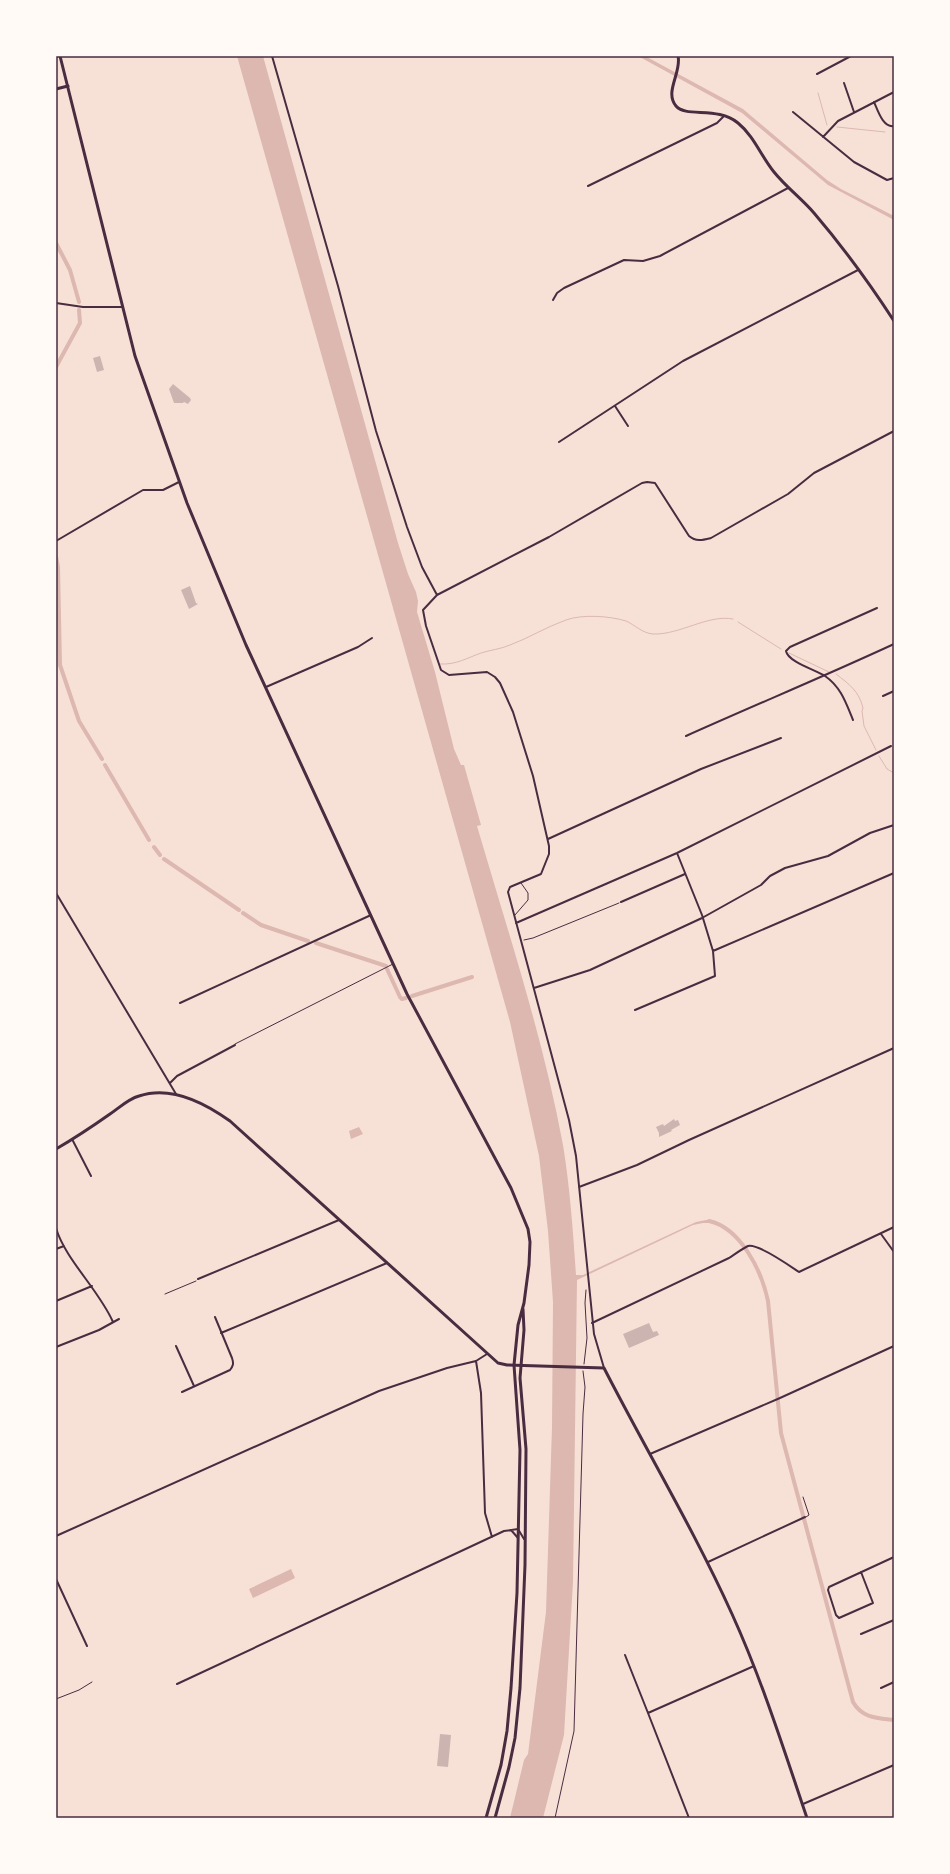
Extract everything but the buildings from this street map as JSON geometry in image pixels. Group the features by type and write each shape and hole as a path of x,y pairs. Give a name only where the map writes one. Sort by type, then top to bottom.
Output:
{"main road":[{"path":"60,56 140,376 179,482 222,591 410,1001 523,1215 530,1242 529,1265 523,1305 518,1325 514,1366 520,1450 517,1593 511,1688 507,1731 501,1765 486,1818"},
{"path":"678,56 679,62 672,98 679,109 685,112 712,112 725,114 735,120 747,131 773,171 816,215 858,270 894,321"},
{"path":"56,89 68,86"},
{"path":"56,1149 138,1096 176,1094 204,1104 230,1121 498,1363 514,1366 604,1368 708,1562 732,1614 754,1666 807,1818"},
{"path":"495,1818 509,1767 520,1688 525,1540 526,1449 521,1366 524,1320 523,1305"}],"street":[{"path":"272,56 338,286 376,430 407,527 427,578 437,595"},
{"path":"817,74 851,56"},
{"path":"844,83 854,112"},
{"path":"823,137 835,122 894,92"},
{"path":"874,102 885,124 890,127 894,126"},
{"path":"793,112 854,162 886,180 894,178"},
{"path":"588,186 717,123 725,114"},
{"path":"553,300 557,293 564,288 624,260 643,261 660,256 790,188"},
{"path":"559,442 683,361 858,270"},
{"path":"56,303 84,307 122,308"},
{"path":"615,406 628,426"},
{"path":"604,1368 597,1347 592,1323 576,1156 566,1106 508,890 510,887 541,874 548,854 548,839 536,789 514,717 500,683 490,673 449,675 445,673 438,661 423,613 427,604 437,595 549,537 647,482 655,483 690,536 698,540 711,538 788,494 818,470 894,431"},
{"path":"56,541 142,490 163,490 179,482"},
{"path":"853,720 840,690 825,677 799,664 787,654 787,650 790,647 877,608"},
{"path":"266,687 358,647 372,638"},
{"path":"686,736 825,677 894,644"},
{"path":"883,696 894,691"},
{"path":"548,839 701,769 781,738"},
{"path":"516,923 677,853 891,746"},
{"path":"534,988 590,970 702,918 761,885 770,876 786,868 828,856 870,833 894,825"},
{"path":"635,1010 715,976 713,952 702,918 677,853"},
{"path":"713,952 894,873"},
{"path":"621,902 685,874"},
{"path":"56,893 176,1094"},
{"path":"180,1003 371,915"},
{"path":"170,1083 177,1076 235,1045"},
{"path":"579,1187 637,1165 689,1140 894,1048"},
{"path":"72,1139 91,1176"},
{"path":"198,1279 340,1220"},
{"path":"592,1323 740,1252 748,1246 761,1249 799,1272 894,1227"},
{"path":"56,1228 64,1246 102,1300 113,1322"},
{"path":"880,1234 894,1252"},
{"path":"56,1250 64,1246"},
{"path":"221,1333 387,1263"},
{"path":"56,1301 92,1286"},
{"path":"182,1392 230,1370 233,1367 234,1364 232,1358 215,1317"},
{"path":"56,1347 99,1330 119,1319"},
{"path":"176,1346 194,1386"},
{"path":"650,1454 780,1398 894,1346"},
{"path":"56,1536 380,1391 447,1368 476,1361 487,1354"},
{"path":"476,1361 481,1393 485,1513 492,1537"},
{"path":"708,1562 805,1517"},
{"path":"177,1684 492,1537 518,1529 525,1540"},
{"path":"511,1530 518,1540"},
{"path":"861,1572 873,1603 839,1618 836,1616 828,1588 861,1572 894,1557"},
{"path":"56,1579 87,1646"},
{"path":"862,1634 894,1620"},
{"path":"514,1627 522,1628"},
{"path":"625,1656 689,1818"},
{"path":"648,1713 754,1666"},
{"path":"881,1688 894,1682"},
{"path":"803,1804 894,1765"}],"lane":[{"path":"514,916 528,900 526,890 521,883"},
{"path":"235,1045 394,964"},
{"path":"803,1497 809,1515 805,1517"}],"path":[{"path":"521,940 533,938 621,902"},
{"path":"165,1294 198,1279"},
{"path":"555,1818 574,1731 585,1387 583,1372 587,1338 585,1291 587,1290"},
{"path":"56,1699 79,1690 92,1682"}],"shaded area":[{"path":"237,56 263,56 398,543 408,574 416,592 418,601 417,612 435,672 454,749 461,765 464,765 481,825 477,826 524,985 555,1105 568,1177 576,1275 583,1275 696,1222 706,1220 715,1221 714,1223 693,1225 577,1280 573,1582 564,1735 543,1818 510,1818 524,1760 528,1754 546,1612 552,1427 553,1302 548,1231 539,1156 510,1022"},
{"path":"638,56 645,56 743,109 827,180 841,189 894,216 894,220 828,185 742,113"},
{"path":"359,1127 363,1134 351,1139 349,1131"},
{"path":"291,1569 295,1578 253,1598 249,1589"}],"waterway":[{"path":"818,93 827,125"},
{"path":"837,127 885,132"},
{"path":"56,243 70,270 79,302"},
{"path":"56,367 80,323 79,310"},
{"path":"56,557 58,567 60,665 79,721 102,759"},
{"path":"440,664 456,662 507,646 573,618 596,616 619,619 626,621 645,632 653,634 673,631 714,619 733,619"},
{"path":"738,622 781,649"},
{"path":"789,653 829,672"},
{"path":"836,674 849,685 859,697 863,708 864,726 876,750"},
{"path":"879,756 887,769 894,773"},
{"path":"105,765 149,840"},
{"path":"154,847 160,855"},
{"path":"164,859 239,910"},
{"path":"243,913 261,925 308,941"},
{"path":"316,943 386,966"},
{"path":"387,969 400,997 402,999 406,998"},
{"path":"412,996 472,977"},
{"path":"709,1221 720,1225 731,1232 740,1242 755,1265 765,1290 768,1301 781,1433 853,1702 865,1714 876,1718 894,1720"}]}
